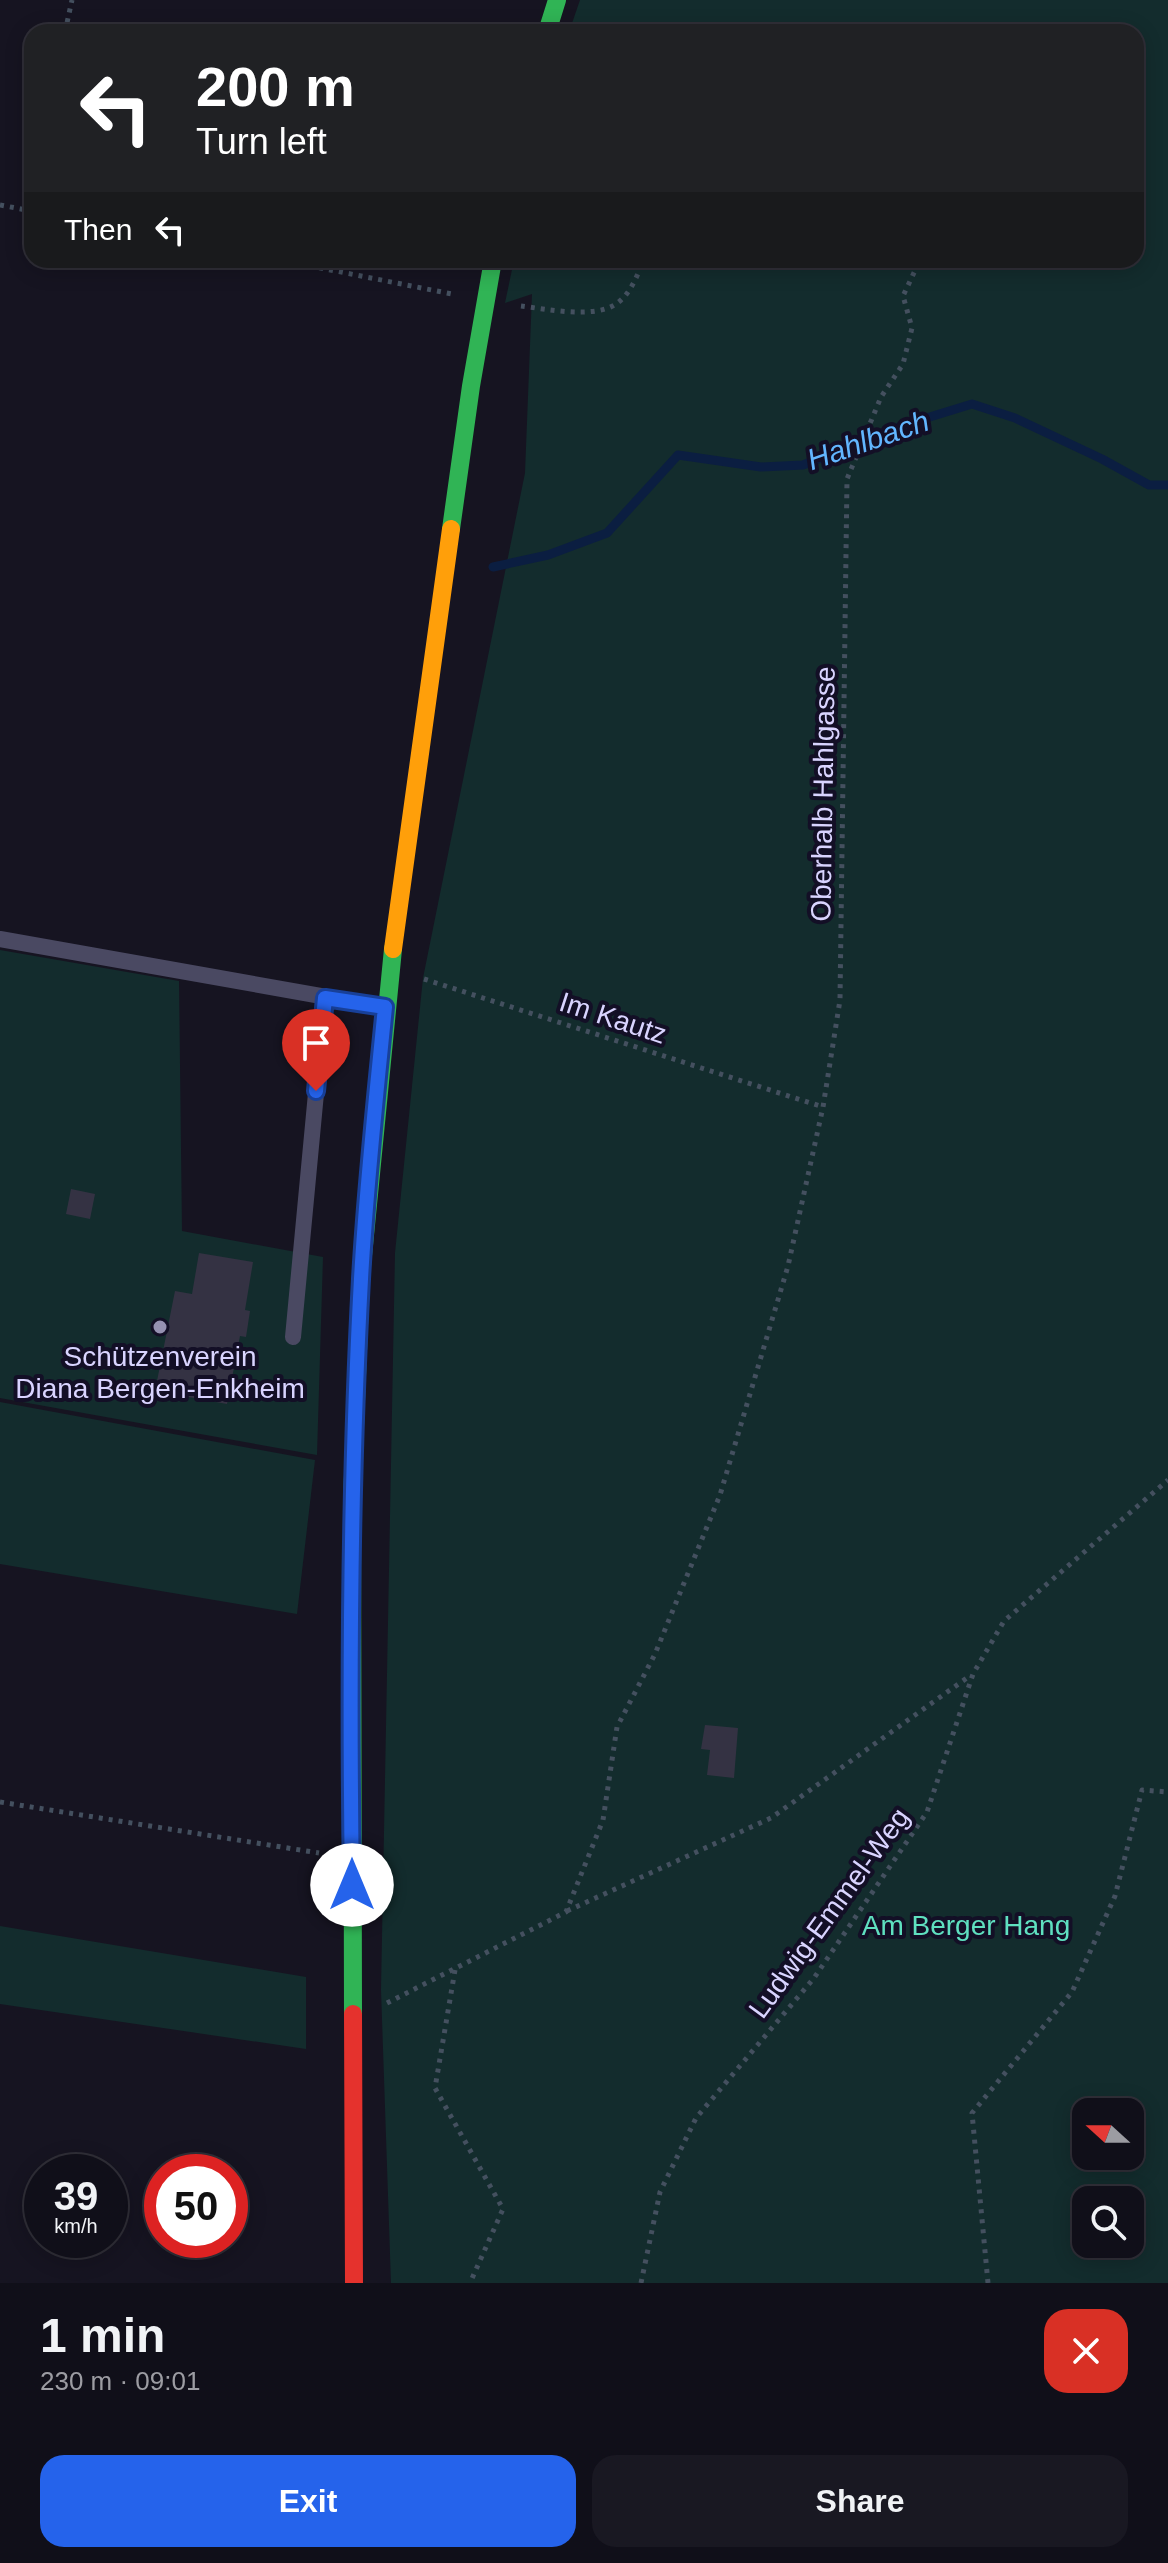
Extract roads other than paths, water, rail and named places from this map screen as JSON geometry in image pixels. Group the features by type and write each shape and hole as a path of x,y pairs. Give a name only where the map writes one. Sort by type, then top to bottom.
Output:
{"main road":[{"path":"550,24 557,0"},
{"path":"354,2283 352,1500 361,1276 390,968 491,268"}],"lane":[{"path":"0,939 385,1007"},
{"path":"293,1337 325,998"}],"waterway":[{"name":"Hahlbach","path":"493,567 548,555 607,533 678,455 761,467 803,465 907,424 972,404 1015,418 1149,485 1168,485"}],"place":[{"name":"Schützenverein Diana Bergen-Enkheim","path":"160,1327"}],"park label":[{"name":"Am Berger Hang","path":"966,1925"}]}
